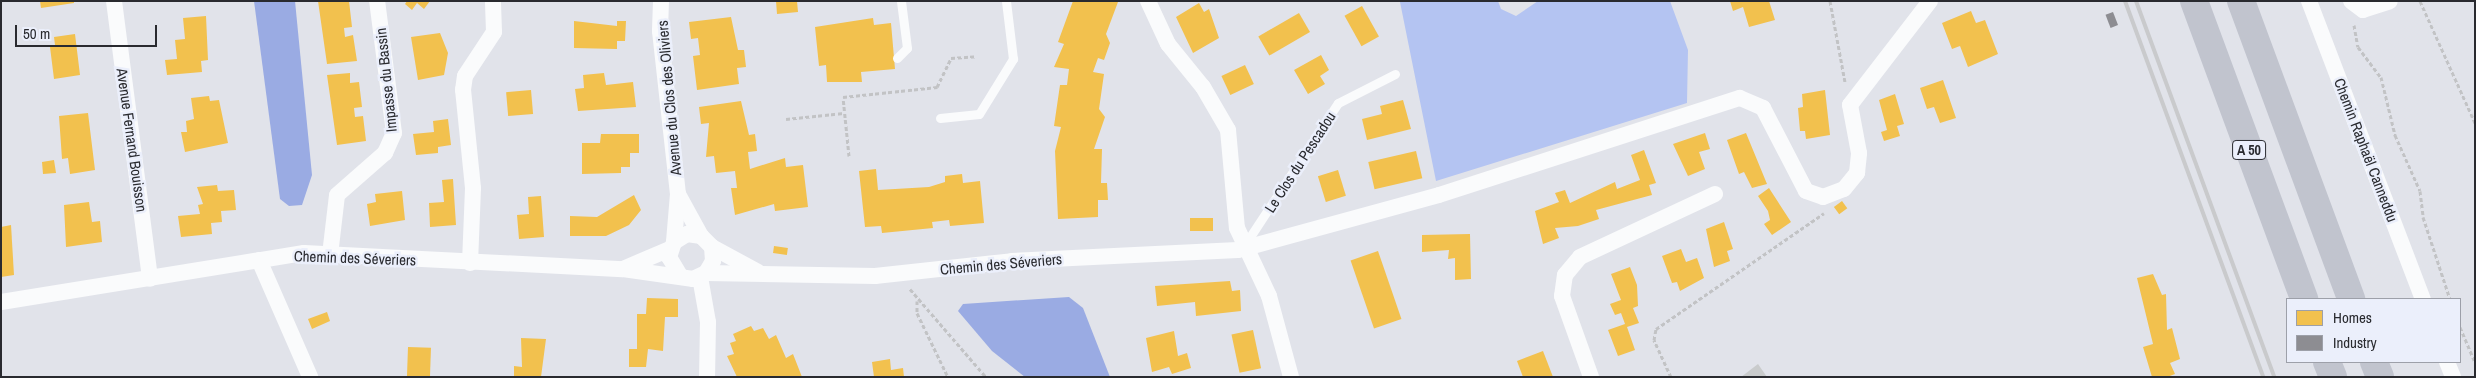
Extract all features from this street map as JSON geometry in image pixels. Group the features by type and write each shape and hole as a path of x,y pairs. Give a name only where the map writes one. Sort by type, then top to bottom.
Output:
{"highway":[{"name":"A 50","path":"2194,1 2304,298"},
{"path":"2241,1 2351,298"},
{"path":"2327,363 2333,377"},
{"path":"2374,363 2380,377"}],"street":[{"name":"Avenue Fernand Bouisson","path":"114,1 150,279"},
{"name":"Impasse du Bassin","path":"330,254 337,195 385,153 394,133 377,1"},
{"path":"470,264 473,188 463,90 468,71 494,32 493,1"},
{"name":"Avenue du Clos des Oliviers","path":"661,1 660,31 678,194 672,246"},
{"path":"1148,1 1168,44 1202,87 1228,130 1243,248 1269,296 1291,377"},
{"path":"1823,197 1844,188 1858,173 1859,153 1850,105 1930,1"},
{"name":"Chemin Raphaël Canneddu","path":"2308,1 2423,298"},
{"path":"2353,4 2362,10 2390,1"},
{"name":"Chemin des Séveriers","path":"1,302 304,253 470,264 623,269 680,275 703,275 758,272 902,273 1012,261 1243,248 1439,196 1740,98 1763,108 1806,191 1823,197"},
{"name":"Avenue du Clos des Oliviers","path":"678,194 706,242"},
{"path":"1590,377 1562,296 1565,274 1580,257 1715,194"},
{"name":"Chemin des Séveriers","path":"623,269 672,246 687,234 706,242 758,272"},
{"path":"706,242 713,261 703,275 708,322 707,377"},
{"path":"672,246 670,264 680,275"},
{"path":"260,260 310,377"},
{"path":"2447,363 2453,377"}],"lane":[{"path":"897,58 907,48 901,1"},
{"path":"940,118 979,114 1012,59 1006,1"},
{"name":"Le Clos du Pescadou","path":"1243,248 1338,103 1394,74"}],"path":[{"path":"1830,1 1850,105"},
{"path":"2420,1 2475,123"},
{"path":"2353,4 2358,47 2381,77 2395,135 2420,190 2423,217 2450,298"},
{"path":"849,156 843,97 937,87 951,58 977,56"},
{"path":"786,119 844,113"},
{"path":"1671,377 1654,340 1656,329 1819,220 1823,215 1823,197"},
{"path":"902,273 917,300 986,377"},
{"path":"917,300 916,313 948,377"},
{"path":"2461,328 2475,363"}],"shaded area":[{"path":"254,1 295,1 312,175 302,205 289,206 280,199"},
{"path":"1498,1 1501,9 1516,16 1538,1 1670,1 1688,50 1687,103 1436,181 1400,2"},
{"path":"1069,297 1083,308 1110,377 1025,377 992,351 958,311 963,304"}],"building: Homes":[{"path":"40,1 74,1 74,3 41,8"},
{"path":"318,1 349,1 352,27 344,28 345,37 353,35 357,61 327,64"},
{"path":"407,1 430,1 424,9 417,3 412,10 405,4"},
{"path":"776,1 797,1 798,12 777,14"},
{"path":"1073,1 1118,2 1106,34 1110,43 1104,60 1098,58 1093,72 1104,74 1099,109 1105,117 1094,149 1102,149 1101,183 1107,183 1108,200 1098,200 1098,217 1058,219 1055,151 1061,127 1054,126 1060,85 1067,85 1069,69 1054,67 1064,44 1058,42"},
{"path":"1730,1 1769,1 1775,20 1749,27 1743,7 1733,11"},
{"path":"1199,3 1204,12 1209,9 1219,38 1193,53 1176,17"},
{"path":"1362,6 1379,37 1361,46 1345,16"},
{"path":"1971,11 1976,23 1985,20 1998,54 1968,67 1960,46 1952,49 1942,23"},
{"path":"1299,13 1310,32 1269,56 1258,36"},
{"path":"206,16 208,60 201,61 202,72 167,75 165,60 177,59 175,40 185,39 183,18"},
{"path":"731,17 738,50 744,50 746,67 737,68 739,84 697,90 693,56 700,55 698,38 691,39 689,22"},
{"path":"873,18 874,25 891,23 895,69 861,72 862,82 827,82 826,65 819,66 815,27"},
{"path":"574,21 617,26 617,21 626,21 625,41 617,41 617,49 574,48"},
{"path":"440,33 448,53 444,75 418,80 411,37"},
{"path":"75,34 80,75 54,79 50,47 55,45 54,37"},
{"path":"1321,55 1329,70 1320,76 1325,84 1308,94 1294,70"},
{"path":"1245,65 1254,84 1230,95 1221,76"},
{"path":"350,73 350,83 359,82 362,107 354,108 355,117 363,116 366,141 337,145 327,75"},
{"path":"604,73 606,85 633,82 636,107 578,111 575,89 584,88 583,75"},
{"path":"1943,80 1956,118 1940,123 1934,107 1927,109 1920,88"},
{"path":"531,90 533,114 508,116 506,92"},
{"path":"1825,90 1830,135 1806,139 1805,131 1800,131 1798,108 1803,107 1802,94"},
{"path":"1895,94 1904,124 1897,126 1900,136 1884,141 1881,132 1887,130 1879,100"},
{"path":"209,96 210,101 219,100 228,143 185,152 181,132 187,132 186,121 194,119 191,98"},
{"path":"1403,100 1411,129 1367,140 1362,119 1382,114 1380,106"},
{"path":"741,101 749,135 755,134 757,151 748,152 750,169 785,158 786,167 803,165 808,207 775,211 774,204 735,215 731,188 737,188 735,171 716,173 714,156 706,157 709,123 701,124 699,107"},
{"path":"88,113 95,170 70,174 68,158 62,159 59,116"},
{"path":"448,119 451,145 438,147 438,153 416,155 413,134 434,132 433,121"},
{"path":"1705,133 1710,149 1699,152 1705,169 1688,176 1673,144"},
{"path":"1746,133 1767,184 1752,188 1744,172 1739,174 1727,140"},
{"path":"601,134 639,134 639,153 630,153 630,167 621,167 621,173 582,174 582,143 600,143"},
{"path":"1644,150 1656,183 1649,185 1652,195 1596,210 1599,219 1578,226 1555,228 1559,238 1543,244 1535,211 1559,202 1555,193 1565,190 1570,203 1615,182 1617,189 1640,180 1631,155"},
{"path":"1416,151 1422,178 1375,189 1368,162"},
{"path":"54,160 56,173 43,174 42,162"},
{"path":"876,169 878,190 929,187 945,182 945,176 962,174 963,183 980,181 984,223 950,226 949,220 932,222 933,228 882,233 881,226 865,227 859,171"},
{"path":"1338,170 1346,196 1326,202 1318,176"},
{"path":"453,179 456,225 430,227 429,203 444,202 442,180"},
{"path":"217,185 218,191 234,190 236,210 221,211 222,222 211,223 212,234 181,237 178,216 200,214 198,205 203,204 197,187"},
{"path":"1769,188 1791,222 1772,235 1764,224 1770,220 1768,211 1758,196"},
{"path":"402,191 405,220 370,226 367,204 376,202 375,194"},
{"path":"634,195 641,210 629,225 606,236 570,236 570,216 597,217"},
{"path":"541,196 544,237 519,239 517,215 529,214 528,197"},
{"path":"1842,201 1847,208 1839,214 1834,207"},
{"path":"89,202 92,222 100,221 102,242 66,247 64,205"},
{"path":"1190,218 1213,218 1213,231 1190,231"},
{"path":"1724,222 1733,249 1727,251 1730,261 1714,267 1706,229"},
{"path":"11,225 14,275 1,277 1,227"},
{"path":"1470,234 1471,279 1455,280 1455,258 1448,259 1449,250 1422,252 1422,235"},
{"path":"774,246 788,248 787,255 773,253"},
{"path":"1681,249 1686,262 1697,258 1704,278 1680,291 1677,282 1672,283 1662,256"},
{"path":"1378,251 1401,319 1374,329 1351,260"},
{"path":"1630,267 1637,285 1638,306 1633,308 1639,323 1627,327 1635,350 1618,356 1608,330 1625,324 1621,313 1615,315 1610,304 1621,300 1611,274"},
{"path":"2153,274 2162,295 2166,294 2167,330 2172,328 2180,359 2170,363 2175,374 2167,377 2152,377 2143,347 2153,344 2137,278"},
{"path":"1230,281 1232,291 1240,290 1241,311 1196,316 1195,302 1157,306 1155,286"},
{"path":"647,298 678,299 678,317 665,317 663,351 648,349 646,367 629,367 629,349 637,349 637,314 646,314"},
{"path":"327,312 330,321 312,329 308,319"},
{"path":"751,326 754,331 763,328 769,339 776,335 786,358 793,354 802,377 737,377 727,356 734,354 730,343 736,341 733,334"},
{"path":"1253,330 1261,368 1240,373 1231,335"},
{"path":"1174,331 1178,356 1187,353 1191,368 1172,374 1169,367 1152,372 1146,338"},
{"path":"521,338 546,339 541,377 514,377 514,366 522,367"},
{"path":"408,347 431,348 430,377 407,377"},
{"path":"1543,351 1553,377 1523,377 1517,361"},
{"path":"890,359 891,370 903,368 904,377 874,377 872,362"}],"building: Industry":[{"path":"2113,12 2118,25 2111,28 2106,15"}],"building: Other":[{"path":"1758,364 1767,377 1741,377"}],"railway":[{"path":"2125,1 2263,377"},
{"path":"2136,1 2274,377"}]}
